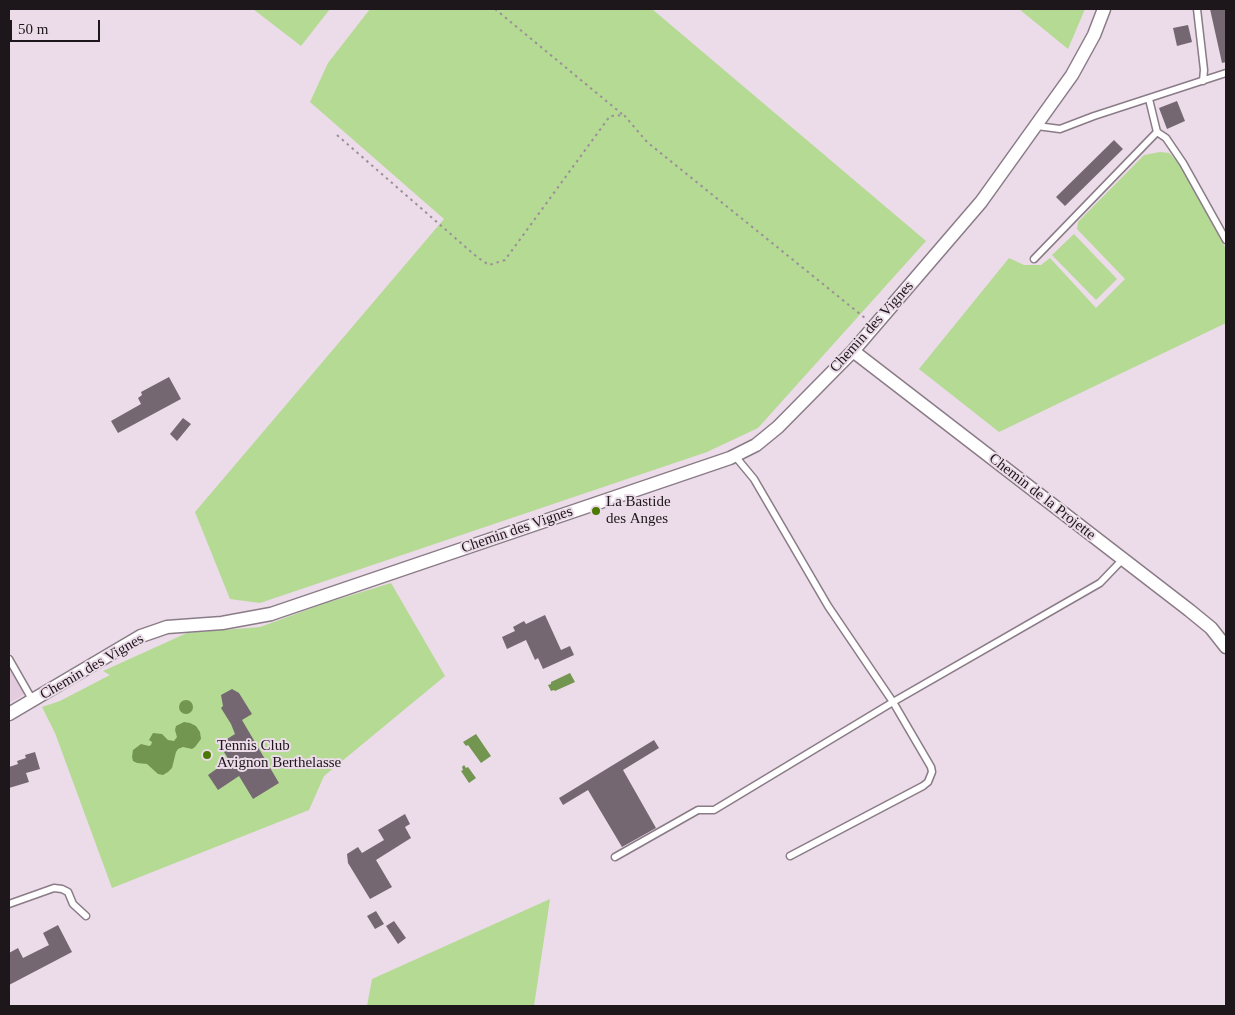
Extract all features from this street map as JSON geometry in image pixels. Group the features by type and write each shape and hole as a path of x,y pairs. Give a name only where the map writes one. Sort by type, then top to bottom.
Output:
{"street":[{"name":"Chemin des Vignes","path":"9,714 140,636 167,627 222,623 271,614 735,456 756,445 778,427 853,351 981,202 1072,76 1094,35 1104,9"},
{"name":"Chemin de la Projette","path":"853,351 1211,628 1226,647"}],"lane":[{"path":"1196,9 1204,70 1203,81"},
{"path":"1037,126 1060,129 1226,73"},
{"path":"1150,99 1157,132 1166,138 1184,163 1226,240"},
{"path":"1034,258 1157,132"},
{"path":"735,456 754,479 828,606 893,702 931,767 932,775 923,786 790,856"},
{"path":"615,857 698,810 714,810 893,702 1100,583 1123,559"},
{"path":"9,659 33,701"},
{"path":"9,904 54,888 62,889 68,892 73,904 86,916"}],"path":[{"path":"495,9 624,115 647,142 874,326"},
{"path":"337,135 477,257 489,265 505,260 610,116 624,115"}],"shaded area":[{"path":"253,9 330,9 301,46"},
{"path":"370,9 652,9 926,241 758,428 707,452 260,603 230,599 195,512 444,219 310,102 328,63"},
{"path":"1019,9 1085,9 1068,49"},
{"path":"1160,152 1169,153 1180,164 1226,249 1226,323 999,432 919,369 1009,258 1024,265 1041,265 1050,258 1096,308 1125,279 1077,229 1078,222 1144,155"},
{"path":"1074,234 1117,279 1096,300 1052,255"},
{"name":"Tennis Club Avignon Berthelasse","path":"391,583 445,676 324,776 309,810 112,888 55,733 42,707 60,701 110,675 103,671 187,633 260,627 326,603"},
{"path":"9,667 25,694 9,703"},
{"path":"570,673 575,682 551,691 548,685 551,682"},
{"path":"183,700 189,700 193,707 189,714 183,714 179,710 179,704"},
{"path":"184,722 196,726 200,732 201,739 192,749 183,747 178,749 172,768 168,772 163,775 158,774 147,764 133,761 133,750 141,744 151,745 152,742 149,740 153,733 162,734 168,740 174,741 177,737 176,726"},
{"path":"476,734 491,756 481,763 468,745 466,746 463,742"},
{"path":"464,765 466,768 468,767 476,778 469,783 461,771"},
{"path":"550,899 534,1006 367,1006 372,979"}],"building":[{"path":"1210,9 1226,9 1226,62 1222,63"},
{"path":"1188,25 1192,42 1177,46 1173,28"},
{"path":"1177,101 1185,121 1167,129 1159,108"},
{"path":"1114,140 1123,149 1065,206 1056,197"},
{"path":"169,377 181,399 118,433 111,421 141,404 138,398 142,395 141,392"},
{"path":"183,418 191,424 177,441 170,434"},
{"path":"545,615 561,650 570,646 574,655 543,669 538,658 535,660 526,640 507,649 502,637 515,631 513,627 524,621 526,624"},
{"path":"232,689 239,693 252,714 242,720 279,783 253,799 239,776 218,790 208,775 229,760 219,744 235,734 221,708 223,706 221,695"},
{"path":"654,740 659,748 623,770 656,828 622,847 588,790 563,805 559,798"},
{"path":"35,752 40,769 26,773 29,782 9,788 9,767 18,764 17,761 26,758 25,755"},
{"path":"405,814 410,824 405,827 411,838 376,860 392,887 370,899 348,863 347,854 358,847 362,853 384,840 378,830"},
{"path":"376,911 384,924 375,929 367,916"},
{"path":"394,921 406,938 398,944 386,926"},
{"path":"58,925 72,952 9,985 9,953 18,948 23,958 49,945 43,933"}],"place":[{"name":"La Bastide des Anges","path":"596,511"},
{"name":"Tennis Club Avignon Berthelasse","path":"207,755"}]}
